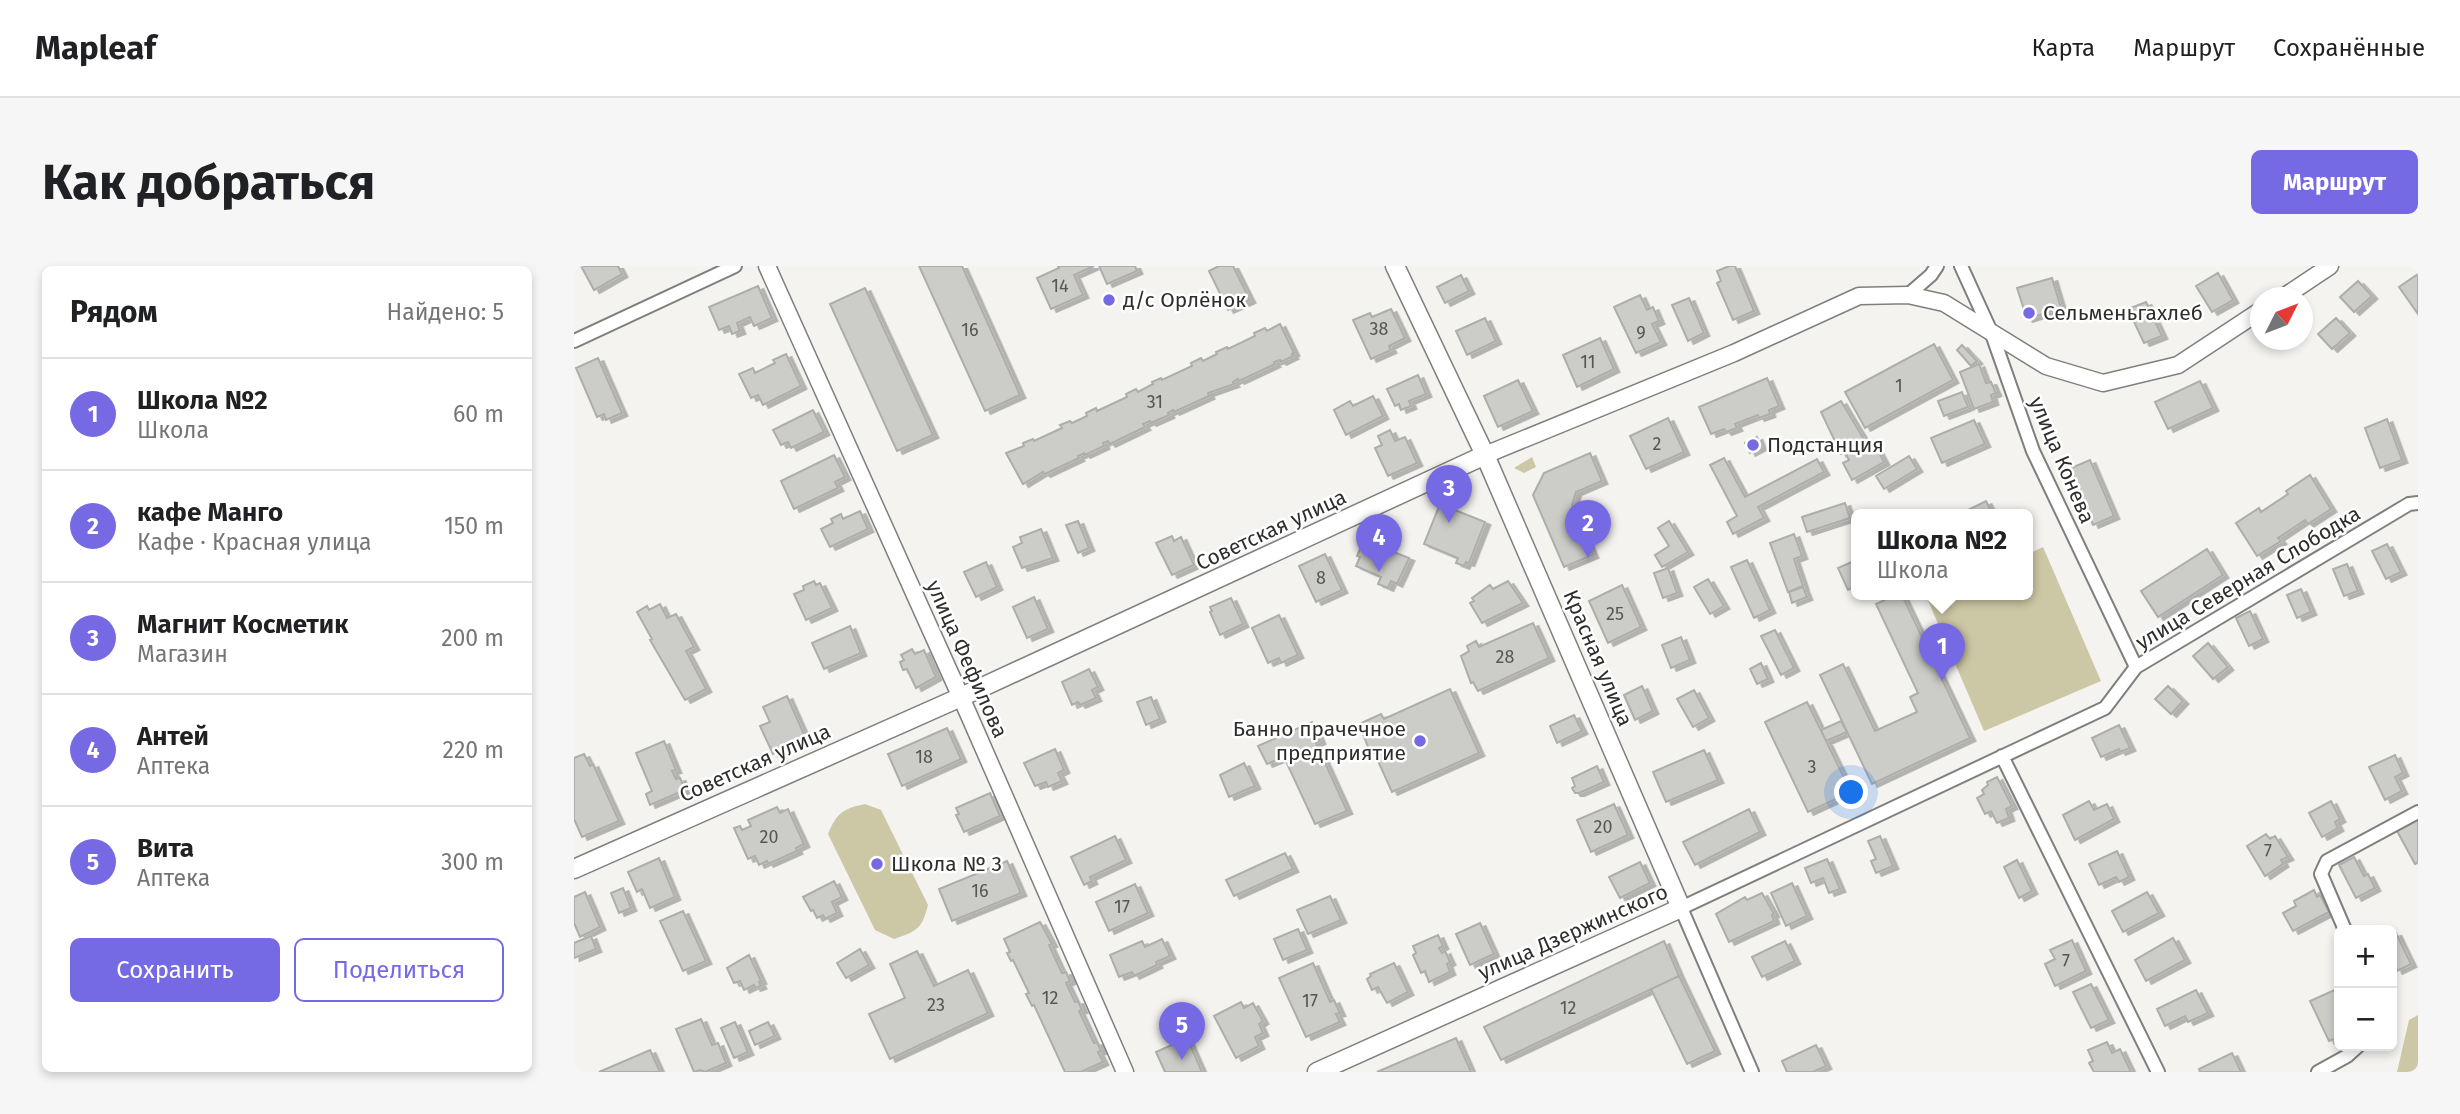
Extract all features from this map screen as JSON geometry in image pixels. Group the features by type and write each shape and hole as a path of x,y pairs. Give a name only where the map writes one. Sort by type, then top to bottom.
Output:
{"main road":[{"name":"Красная улица","path":"1395,266 1485,455 1681,908"},
{"name":"Советская улица","path":"574,869 961,697 1485,455"},
{"name":"улица Дзержинского","path":"1317,1072 1681,908"}],"street":[{"path":"574,341 735,266"},
{"name":"улица Фефилова","path":"767,266 961,697 1125,1072"},
{"path":"1908,295 1931,275 1937,266"},
{"name":"улица Конева","path":"1961,266 1993,334 2033,451 2136,667"},
{"path":"2298,287 2330,266"},
{"name":"Советская улица","path":"1485,455 1734,353 1859,296 1908,295 1944,303 2046,366 2103,383 2178,365 2250,318"},
{"name":"улица Северная Слободка","path":"1845,829 2105,708 2136,667 2409,505 2418,503"},
{"path":"2002,755 2158,1072"},
{"path":"2343,925 2321,874 2326,861 2418,812"},
{"name":"улица Дзержинского","path":"1681,908 1845,829"},
{"name":"Красная улица","path":"1681,908 1752,1072"},
{"path":"2318,1072 2352,1051"}],"shaded area":[{"path":"1532,457 1536,467 1524,473 1514,468"},
{"path":"2043,547 2101,681 1984,731 1928,600 2033,600 2033,552"},
{"path":"865,804 881,810 928,905 917,928 894,939 875,930 828,834 841,813"},
{"path":"2418,1015 2418,1072 2397,1072 2409,1020"}],"building":[{"path":"581,266 618,266 622,274 594,290"},
{"path":"919,266 962,266 1020,395 985,411"},
{"path":"1058,266 1094,266 1074,275 1083,295 1051,309 1037,278 1059,268"},
{"path":"1099,266 1135,266 1137,271 1107,284"},
{"path":"1219,266 1233,266 1250,300 1228,310 1209,271"},
{"path":"1735,266 1754,311 1733,320 1717,283 1721,281 1717,271"},
{"path":"2218,273 2233,300 2212,312 2196,286"},
{"path":"2418,274 2418,314 2399,287"},
{"path":"1461,275 1469,291 1445,303 1437,287"},
{"path":"2052,278 2061,308 2027,319 2017,288"},
{"path":"2358,281 2372,296 2354,312 2340,297"},
{"path":"758,286 772,318 754,326 750,317 737,323 740,331 732,334 729,326 719,330 709,307"},
{"path":"865,288 933,435 897,451 830,304"},
{"path":"1640,295 1647,310 1653,307 1659,321 1652,324 1661,342 1636,353 1614,307"},
{"path":"1689,298 1704,333 1688,341 1672,305"},
{"path":"2146,302 2162,336 2144,343 2128,309"},
{"path":"1391,309 1405,338 1389,346 1391,350 1371,359 1353,320 1370,313 1372,317"},
{"path":"1485,318 1496,341 1467,355 1456,331"},
{"path":"2336,318 2350,333 2332,349 2318,334"},
{"path":"1280,324 1293,356 1281,362 1274,362 1275,364 1239,381 1238,379 1234,384 1208,393 1209,396 1174,412 1173,410 1169,415 1143,424 1145,427 1110,444 1108,441 1103,443 1104,446 1085,455 1084,453 1045,474 1043,472 1023,484 1006,453 1024,446 1023,443 1062,428 1060,425 1087,416 1086,413 1096,408 1097,411 1127,397 1126,394 1136,389 1138,392 1153,384 1152,382 1192,366 1191,363 1201,358 1203,361 1217,354 1216,352 1255,336 1254,333 1265,328 1267,331"},
{"path":"1600,338 1614,369 1577,387 1563,355"},
{"path":"1934,344 1953,380 1865,428 1845,392"},
{"path":"1962,345 1977,361 1971,366 1957,350"},
{"path":"786,354 801,386 763,405 758,395 751,398 739,374 753,368 755,373"},
{"path":"598,358 622,413 606,420 604,414 597,417 576,368"},
{"path":"1979,364 1986,383 1991,382 1996,393 1991,395 1993,402 1974,409 1960,372"},
{"path":"1418,375 1426,394 1409,401 1411,406 1401,410 1399,404 1395,406 1387,389"},
{"path":"1767,378 1779,406 1769,410 1770,414 1759,418 1758,415 1735,424 1737,428 1711,434 1699,407"},
{"path":"1518,380 1533,411 1498,427 1484,396"},
{"path":"2200,381 2213,408 2168,429 2155,402"},
{"path":"1962,392 1968,407 1944,416 1938,401"},
{"path":"1373,396 1383,416 1346,435 1334,410 1350,401 1353,406"},
{"path":"1841,401 1865,441 1861,443 1866,451 1875,445 1884,462 1852,480 1843,463 1849,460 1845,452 1841,454 1821,412"},
{"path":"813,410 824,432 791,448 788,442 781,445 773,430"},
{"path":"1668,418 1684,452 1646,469 1630,436"},
{"path":"2387,419 2402,460 2380,468 2365,428"},
{"path":"1974,420 1985,444 1942,463 1931,438"},
{"path":"1390,430 1395,441 1405,437 1417,463 1388,476 1375,448 1382,445 1378,436"},
{"name":"Подстанция","path":"1757,437 1761,447 1750,453 1745,443"},
{"path":"1590,453 1602,481 1576,492 1572,505 1593,555 1564,567 1533,495 1544,473"},
{"path":"834,455 845,477 835,482 838,488 794,509 781,481"},
{"path":"1909,456 1917,469 1884,489 1876,476"},
{"path":"1724,458 1745,497 1817,459 1824,472 1758,507 1764,518 1733,534 1727,522 1737,516 1710,465"},
{"path":"2090,460 2114,516 2093,525 2069,469"},
{"path":"2310,475 2331,509 2308,524 2305,520 2278,538 2281,541 2257,556 2236,523 2259,508 2261,512"},
{"path":"1986,501 1990,509 1970,509"},
{"path":"1845,503 1850,518 1807,532 1802,517"},
{"path":"1440,504 1485,522 1469,563 1466,562 1464,566 1456,563 1458,558 1424,544"},
{"path":"860,511 868,529 830,547 821,529 833,523 831,519 841,514 843,519"},
{"path":"1078,521 1089,548 1078,553 1066,525"},
{"path":"1669,521 1688,552 1662,567 1655,555 1669,546 1658,528"},
{"path":"1041,529 1053,558 1022,568 1013,547 1022,543 1020,537"},
{"path":"1794,534 1802,556 1794,559 1803,586 1788,592 1770,543"},
{"path":"1172,536 1174,541 1181,537 1194,565 1172,575 1156,543"},
{"path":"1364,540 1409,558 1397,584 1391,581 1388,588 1378,584 1381,577 1356,566"},
{"path":"2387,544 2401,572 2386,579 2372,551"},
{"path":"2207,549 2223,575 2158,617 2141,591"},
{"path":"1325,554 1342,590 1316,602 1299,566"},
{"path":"1747,560 1770,610 1754,618 1731,567"},
{"path":"986,562 997,587 976,597 964,572"},
{"path":"1851,562 1851,588 1848,590 1838,568"},
{"path":"2347,564 2358,591 2344,596 2333,569"},
{"path":"1668,568 1677,593 1663,598 1654,573"},
{"path":"1708,579 1724,606 1710,614 1694,587"},
{"path":"814,581 816,585 820,583 832,608 806,620 794,594"},
{"path":"1508,581 1523,603 1482,623 1470,603 1474,601 1472,598 1490,585 1493,589"},
{"path":"1622,585 1641,627 1608,643 1589,601"},
{"path":"1803,587 1807,597 1792,603 1789,592"},
{"path":"2301,589 2311,612 2297,618 2287,595"},
{"path":"1034,597 1048,629 1027,638 1013,607"},
{"path":"1231,598 1243,624 1220,635 1210,607"},
{"path":"1884,600 1904,600 1970,738 1872,784 1820,675 1843,664 1875,731 1917,712 1910,697 1918,693 1876,604"},
{"path":"660,604 667,618 676,614 694,647 686,651 706,689 685,700 637,612 647,606 649,610"},
{"path":"2250,611 2263,639 2249,646 2236,618"},
{"path":"1279,615 1298,655 1281,663 1279,658 1268,663 1252,628"},
{"path":"1533,623 1549,658 1478,691 1473,682 1471,683 1461,656 1469,651 1467,646 1476,641 1479,647"},
{"path":"850,626 861,653 824,669 812,643"},
{"path":"1775,630 1794,668 1781,675 1761,636"},
{"path":"1681,637 1690,660 1671,668 1662,645"},
{"path":"2208,643 2228,667 2213,679 2193,656"},
{"path":"912,649 915,654 924,650 936,677 916,688 907,669 903,670 900,662 904,660 901,655"},
{"path":"1761,663 1768,679 1757,684 1750,669"},
{"path":"1089,669 1098,687 1092,690 1096,698 1080,705 1078,702 1072,705 1062,682"},
{"path":"1642,686 1653,711 1635,720 1624,695"},
{"path":"2168,686 2183,701 2171,714 2155,699"},
{"name":"Банно прачечное предприятие","path":"1450,689 1479,753 1392,792 1373,750 1370,752 1359,724 1381,714 1384,719"},
{"path":"1694,690 1709,718 1693,727 1677,699"},
{"path":"787,696 806,739 773,754 760,726 770,722 763,707"},
{"path":"1151,697 1160,719 1146,725 1137,702"},
{"path":"1807,702 1851,792 1808,812 1765,722"},
{"path":"1574,715 1582,731 1557,743 1550,726"},
{"path":"1841,721 1847,732 1826,741 1821,730"},
{"path":"1312,722 1320,741 1316,743 1347,811 1315,824 1284,757 1267,764 1258,746"},
{"path":"2119,725 2130,748 2120,752 2119,749 2101,757 2092,738"},
{"path":"947,728 961,759 902,786 888,754"},
{"path":"664,741 676,770 672,771 676,779 680,778 685,790 650,805 646,794 652,791 636,753"},
{"path":"1055,749 1064,770 1058,773 1062,781 1048,787 1046,782 1035,786 1024,763"},
{"path":"1704,750 1718,780 1666,802 1653,772"},
{"path":"584,754 590,766 593,764 619,821 582,837 574,819 574,758"},
{"path":"2395,755 2403,773 2395,777 2402,791 2385,800 2369,767"},
{"path":"1244,763 1255,786 1229,797 1220,775"},
{"path":"1597,766 1604,782 1575,793 1572,778"},
{"path":"1997,777 2012,806 2006,809 2009,818 1997,823 1991,811 1985,814 1977,798 1984,794 1982,790 1988,785 1987,782"},
{"path":"990,793 1000,816 964,832 956,815 959,814 956,808"},
{"path":"2089,801 2094,810 2107,804 2114,819 2075,840 2063,815"},
{"path":"2331,801 2340,819 2335,822 2338,828 2322,837 2309,813"},
{"path":"1614,804 1628,835 1591,852 1577,820"},
{"path":"777,807 780,813 788,809 804,844 796,848 797,851 768,864 767,861 759,865 755,856 748,859 734,828 740,826 742,830 751,826 748,820"},
{"path":"1749,809 1760,832 1695,865 1683,842"},
{"path":"2418,816 2418,862 2415,864 2396,829"},
{"path":"2266,834 2270,839 2275,836 2288,857 2281,860 2283,864 2265,876 2247,846"},
{"path":"1115,836 1126,860 1090,877 1092,881 1084,885 1071,857"},
{"path":"1880,836 1893,866 1876,873 1871,861 1876,859 1868,841"},
{"path":"2117,851 2129,877 2119,882 2116,877 2099,885 2089,864"},
{"path":"1285,853 1293,869 1234,896 1226,880"},
{"path":"2354,857 2364,876 2368,874 2375,888 2356,898 2339,865"},
{"path":"659,858 675,897 650,908 642,889 637,892 628,872"},
{"path":"1827,859 1840,889 1829,893 1823,878 1811,883 1805,868"},
{"path":"2017,860 2032,891 2019,898 2004,867"},
{"path":"1007,861 1021,893 952,921 939,889"},
{"path":"1640,862 1650,883 1620,898 1609,877"},
{"path":"834,881 842,897 832,902 837,913 825,919 823,915 817,918 803,897"},
{"path":"1792,883 1807,916 1786,926 1771,893"},
{"path":"1135,884 1148,913 1109,931 1096,902"},
{"path":"623,888 631,908 619,913 611,893"},
{"path":"2314,890 2317,897 2320,895 2329,912 2293,931 2283,913 2296,906 2294,901"},
{"path":"585,892 600,927 580,937 574,923 574,897"},
{"path":"2147,892 2159,913 2123,932 2112,911"},
{"path":"1762,893 1774,914 1774,921 1729,942 1716,914 1745,897 1747,900"},
{"path":"1330,896 1341,920 1308,934 1297,910"},
{"path":"683,911 706,961 683,971 660,921"},
{"path":"1040,922 1052,944 1049,945 1062,973 1066,972 1070,981 1066,983 1075,1002 1078,1001 1082,1010 1079,1011 1094,1043 1097,1042 1101,1051 1098,1052 1103,1062 1081,1072 1065,1072 1034,1005 1032,1006 1026,994 1029,993 1013,960 1011,961 1007,953 1010,952 1004,939"},
{"path":"1480,923 1494,954 1470,965 1456,934"},
{"path":"1298,929 1307,950 1283,960 1274,939"},
{"path":"1438,935 1443,946 1439,948 1442,953 1445,951 1450,962 1447,964 1450,972 1429,982 1425,971 1421,973 1413,955 1416,953 1413,946"},
{"path":"2397,935 2411,964 2397,971"},
{"path":"591,936 596,949 574,958 574,943"},
{"path":"2173,938 2185,960 2146,981 2135,960"},
{"path":"1162,939 1170,956 1134,976 1132,972 1119,977 1110,955 1142,941 1145,947"},
{"path":"2072,940 2086,971 2055,986 2045,964 2055,959 2050,950"},
{"path":"1664,941 1679,976 1501,1060 1484,1027"},
{"path":"1785,941 1795,961 1762,977 1752,957"},
{"path":"860,949 869,965 846,978 837,963"},
{"path":"917,951 934,986 968,970 988,1013 890,1059 869,1014 905,998 890,964"},
{"path":"749,955 761,986 755,988 754,985 744,990 740,981 734,983 727,968"},
{"path":"1313,963 1330,1002 1334,1000 1340,1013 1336,1014 1340,1022 1306,1037 1279,978"},
{"path":"1394,963 1408,992 1387,1003 1378,987 1372,990 1367,979 1370,974"},
{"path":"1679,976 1715,1051 1687,1064 1651,989"},
{"path":"2091,984 2109,1020 2091,1028 2073,992"},
{"path":"2196,990 2208,1013 2188,1022 2185,1016 2165,1026 2157,1009"},
{"path":"2334,990 2334,1039 2329,1041 2310,1001"},
{"path":"1241,1002 1244,1008 1253,1003 1263,1021 1259,1024 1263,1033 1255,1037 1259,1046 1236,1058 1214,1016"},
{"path":"701,1019 712,1045 718,1043 726,1063 705,1072 694,1072 676,1029"},
{"path":"735,1022 748,1052 734,1058 721,1028"},
{"path":"768,1022 775,1036 755,1045 749,1031"},
{"path":"1187,1038 1202,1072 1165,1072 1156,1052"},
{"path":"1456,1038 1471,1072 1377,1072"},
{"path":"2107,1042 2112,1053 2120,1049 2131,1072 2094,1072 2089,1063 2093,1061 2088,1050"},
{"path":"1816,1045 1826,1066 1813,1072 1787,1072 1782,1061"},
{"path":"650,1050 660,1072 599,1072"},
{"path":"2232,1053 2241,1072 2200,1072 2199,1069"}],"place":[{"name":"д/с Орлёнок","path":"1109,300"},
{"name":"Сельменьгахлеб","path":"2029,313"},
{"name":"Подстанция","path":"1753,445"},
{"name":"Магнит Косметик","path":"1449,523"},
{"name":"кафе Манго","path":"1588,558"},
{"name":"Антей","path":"1379,572"},
{"name":"Школа №2","path":"1942,681"},
{"name":"Банно прачечное предприятие","path":"1420,741"},
{"name":"Школа № 3","path":"877,864"},
{"name":"Вита","path":"1182,1060"}]}
